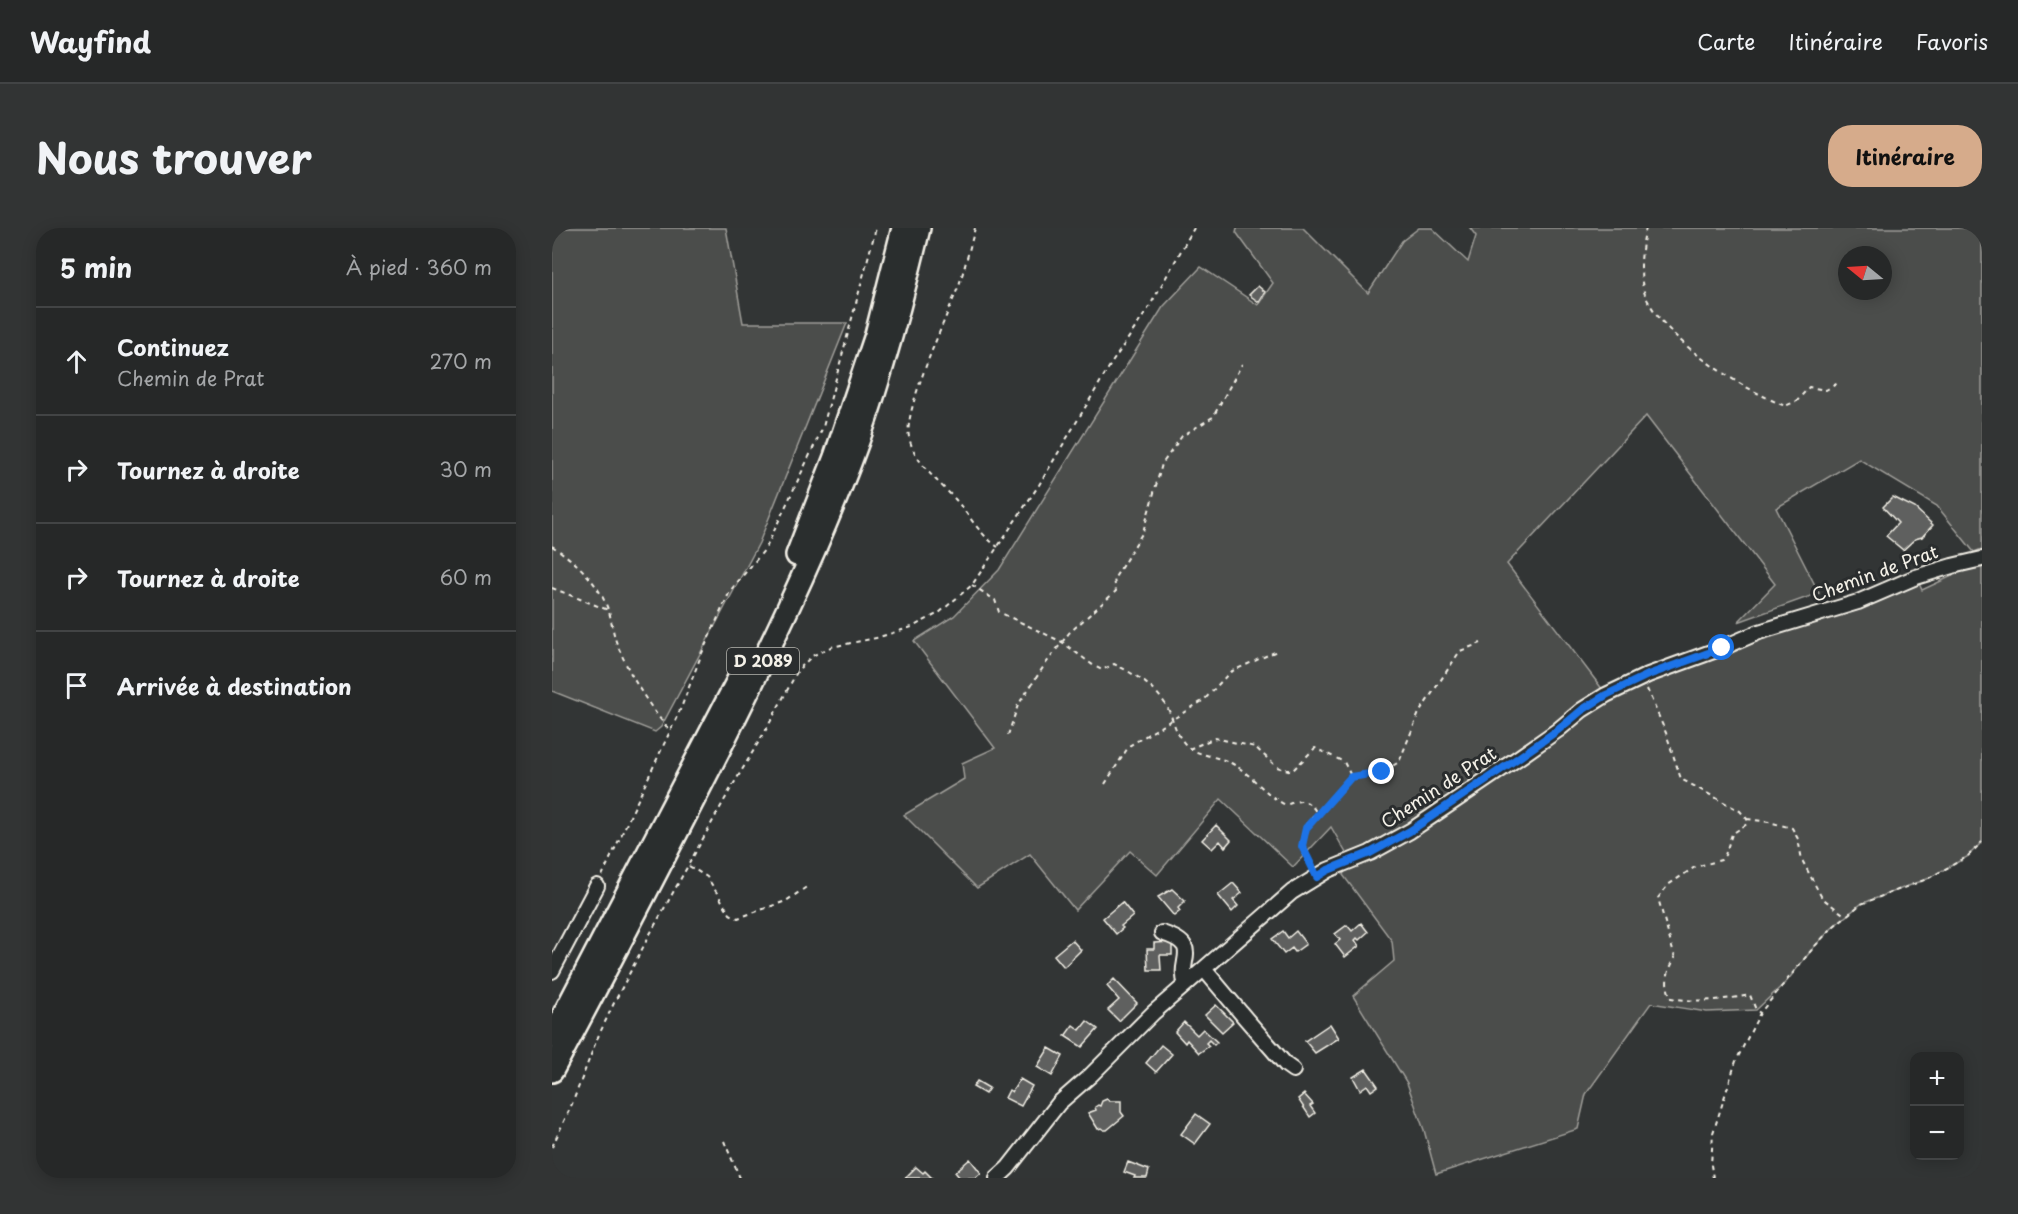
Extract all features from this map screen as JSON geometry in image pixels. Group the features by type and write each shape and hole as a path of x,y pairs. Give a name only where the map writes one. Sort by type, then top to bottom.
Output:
{"highway":[{"name":"D 2089","path":"552,1037 742,673 796,556 835,457 872,346 903,228"},
{"name":"D 2089","path":"552,1071 649,888 755,678 806,570 850,463 892,339 919,228"}],"street":[{"name":"Chemin de Prat","path":"997,1178 1008,1168 1059,1103 1091,1075 1153,1012 1292,892 1328,870 1370,853 1410,831 1606,695 1642,678 1759,632 1858,602 1916,577 1982,559"},
{"path":"552,970 597,886"},
{"path":"1162,933 1177,938 1182,943 1187,959 1183,977 1186,984"},
{"path":"1204,969 1286,1065 1293,1070"}],"path":[{"path":"597,886 670,731 730,591 766,548 823,428 876,228"},
{"path":"975,228 960,283 916,395 908,423 909,438 914,454 967,512 989,541 998,546"},
{"path":"552,1147 572,1104 597,1039 645,944 798,670 812,656 831,647 876,638 912,627 939,613 972,585 1039,485 1111,364 1148,309 1194,228"},
{"path":"1646,228 1641,263 1647,299 1671,333 1696,355 1768,399 1785,406 1797,401 1809,387 1826,390 1840,382"},
{"path":"1008,735 1018,705 1062,642 1116,591 1114,579 1143,532 1162,464 1182,436 1212,417 1242,364"},
{"path":"552,546 594,582 608,610 616,642 651,707 670,731"},
{"path":"972,585 995,600 999,612 1062,642 1094,666 1102,670 1114,663 1129,671 1152,689 1167,707 1175,730 1190,748 1230,762 1244,771 1276,800 1286,805 1299,800 1310,803 1315,810 1314,819"},
{"path":"552,588 608,610"},
{"path":"1317,877 1302,846 1306,828 1351,777 1382,772 1399,762 1419,713 1460,651 1481,643"},
{"path":"1105,784 1129,746 1204,700 1230,672 1277,651"},
{"path":"1642,678 1666,733 1681,779 1740,811 1747,819 1792,828 1798,839 1802,860 1822,898 1846,916"},
{"path":"1190,748 1215,738 1255,747 1277,767 1292,771 1316,748 1344,762 1351,777"},
{"path":"1747,819 1747,824 1732,834 1721,860 1695,867 1668,885 1658,898 1675,958 1666,976 1666,987 1671,998 1703,1001 1726,1000 1750,995 1756,1010 1760,1013"},
{"path":"1713,1178 1711,1165 1713,1133 1736,1061 1760,1013 1814,946 1861,904 1927,879 1967,857 1982,842"},
{"path":"689,866 707,877 730,914 738,918 786,901 808,886"},
{"path":"724,1141 740,1178"}],"shaded area":[{"path":"552,228 726,228 743,323 847,323 759,543 661,727 655,732 552,691"},
{"path":"1237,228 1303,228 1368,293 1402,241 1419,228 1432,228 1468,262 1476,236 1470,228 1982,228 1982,549 1974,552 1937,506 1859,459 1776,508 1819,593 1738,622 1775,584 1646,416 1507,564 1606,694 1916,577 1922,590 1982,562 1982,842 1967,857 1927,879 1861,904 1834,926 1787,981 1756,1010 1707,1012 1651,1003 1586,1094 1578,1129 1436,1174 1424,1130 1407,1083 1353,996 1394,961 1392,941 1343,875 1350,860 1331,827 1293,867 1221,799 1157,875 1130,851 1075,910 1030,854 977,888 904,815 964,779 962,763 995,748 914,641 954,616 999,570 1163,307 1201,267 1258,305 1273,283 1236,232"}],"building":[{"path":"1258,286 1265,292 1259,302 1249,295"},
{"path":"1893,497 1915,508 1933,525 1922,537 1915,539 1903,550 1886,536 1898,523 1883,507"},
{"path":"1216,825 1231,840 1225,847 1220,841 1212,849 1202,840"},
{"path":"1233,883 1242,893 1233,900 1238,906 1232,912 1218,895"},
{"path":"1172,889 1185,901 1178,908 1180,911 1174,916 1158,897"},
{"path":"1122,902 1133,916 1121,926 1123,928 1116,934 1103,918"},
{"path":"1361,923 1368,932 1359,940 1357,938 1355,940 1359,946 1345,957 1335,944 1340,940 1335,934 1347,925 1352,931"},
{"path":"1283,931 1288,938 1296,931 1306,944 1295,952 1292,948 1284,954 1272,939"},
{"path":"1072,940 1081,950 1064,967 1054,955"},
{"path":"1172,942 1172,955 1160,955 1161,970 1148,970 1147,949 1154,949 1154,943"},
{"path":"1114,979 1137,1003 1119,1021 1108,1010 1119,1000 1107,986"},
{"path":"1216,1005 1233,1022 1222,1032 1205,1015"},
{"path":"1087,1021 1098,1029 1082,1047 1065,1036 1073,1025 1080,1030"},
{"path":"1184,1022 1197,1035 1203,1029 1217,1042 1214,1045 1209,1040 1206,1043 1209,1046 1199,1053 1187,1040 1185,1043 1175,1032"},
{"path":"1330,1024 1339,1038 1315,1053 1305,1041"},
{"path":"1161,1045 1172,1054 1156,1072 1146,1063"},
{"path":"1049,1048 1063,1056 1052,1076 1037,1067"},
{"path":"1366,1069 1378,1086 1371,1091 1367,1085 1360,1090 1353,1077"},
{"path":"1020,1079 1032,1086 1021,1106 1005,1098 1009,1090 1012,1092"},
{"path":"977,1081 989,1088 985,1094 973,1087"},
{"path":"1304,1094 1313,1104 1310,1106 1315,1113 1310,1117 1298,1099"},
{"path":"1107,1099 1121,1101 1121,1112 1124,1116 1107,1130 1098,1129 1088,1113 1096,1110 1095,1107 1100,1106 1102,1101"},
{"path":"1196,1114 1210,1124 1195,1144 1181,1134"},
{"path":"970,1159 981,1173 975,1178 960,1178 955,1172"},
{"path":"1128,1162 1149,1170 1147,1178 1134,1178 1135,1176 1124,1172"},
{"path":"916,1167 923,1173 925,1171 932,1178 905,1178"}],"route":[{"path":"1382,772 1351,777 1306,828 1302,846 1317,877 1328,870 1370,853 1410,831 1606,695 1648,675 1722,648"}]}
